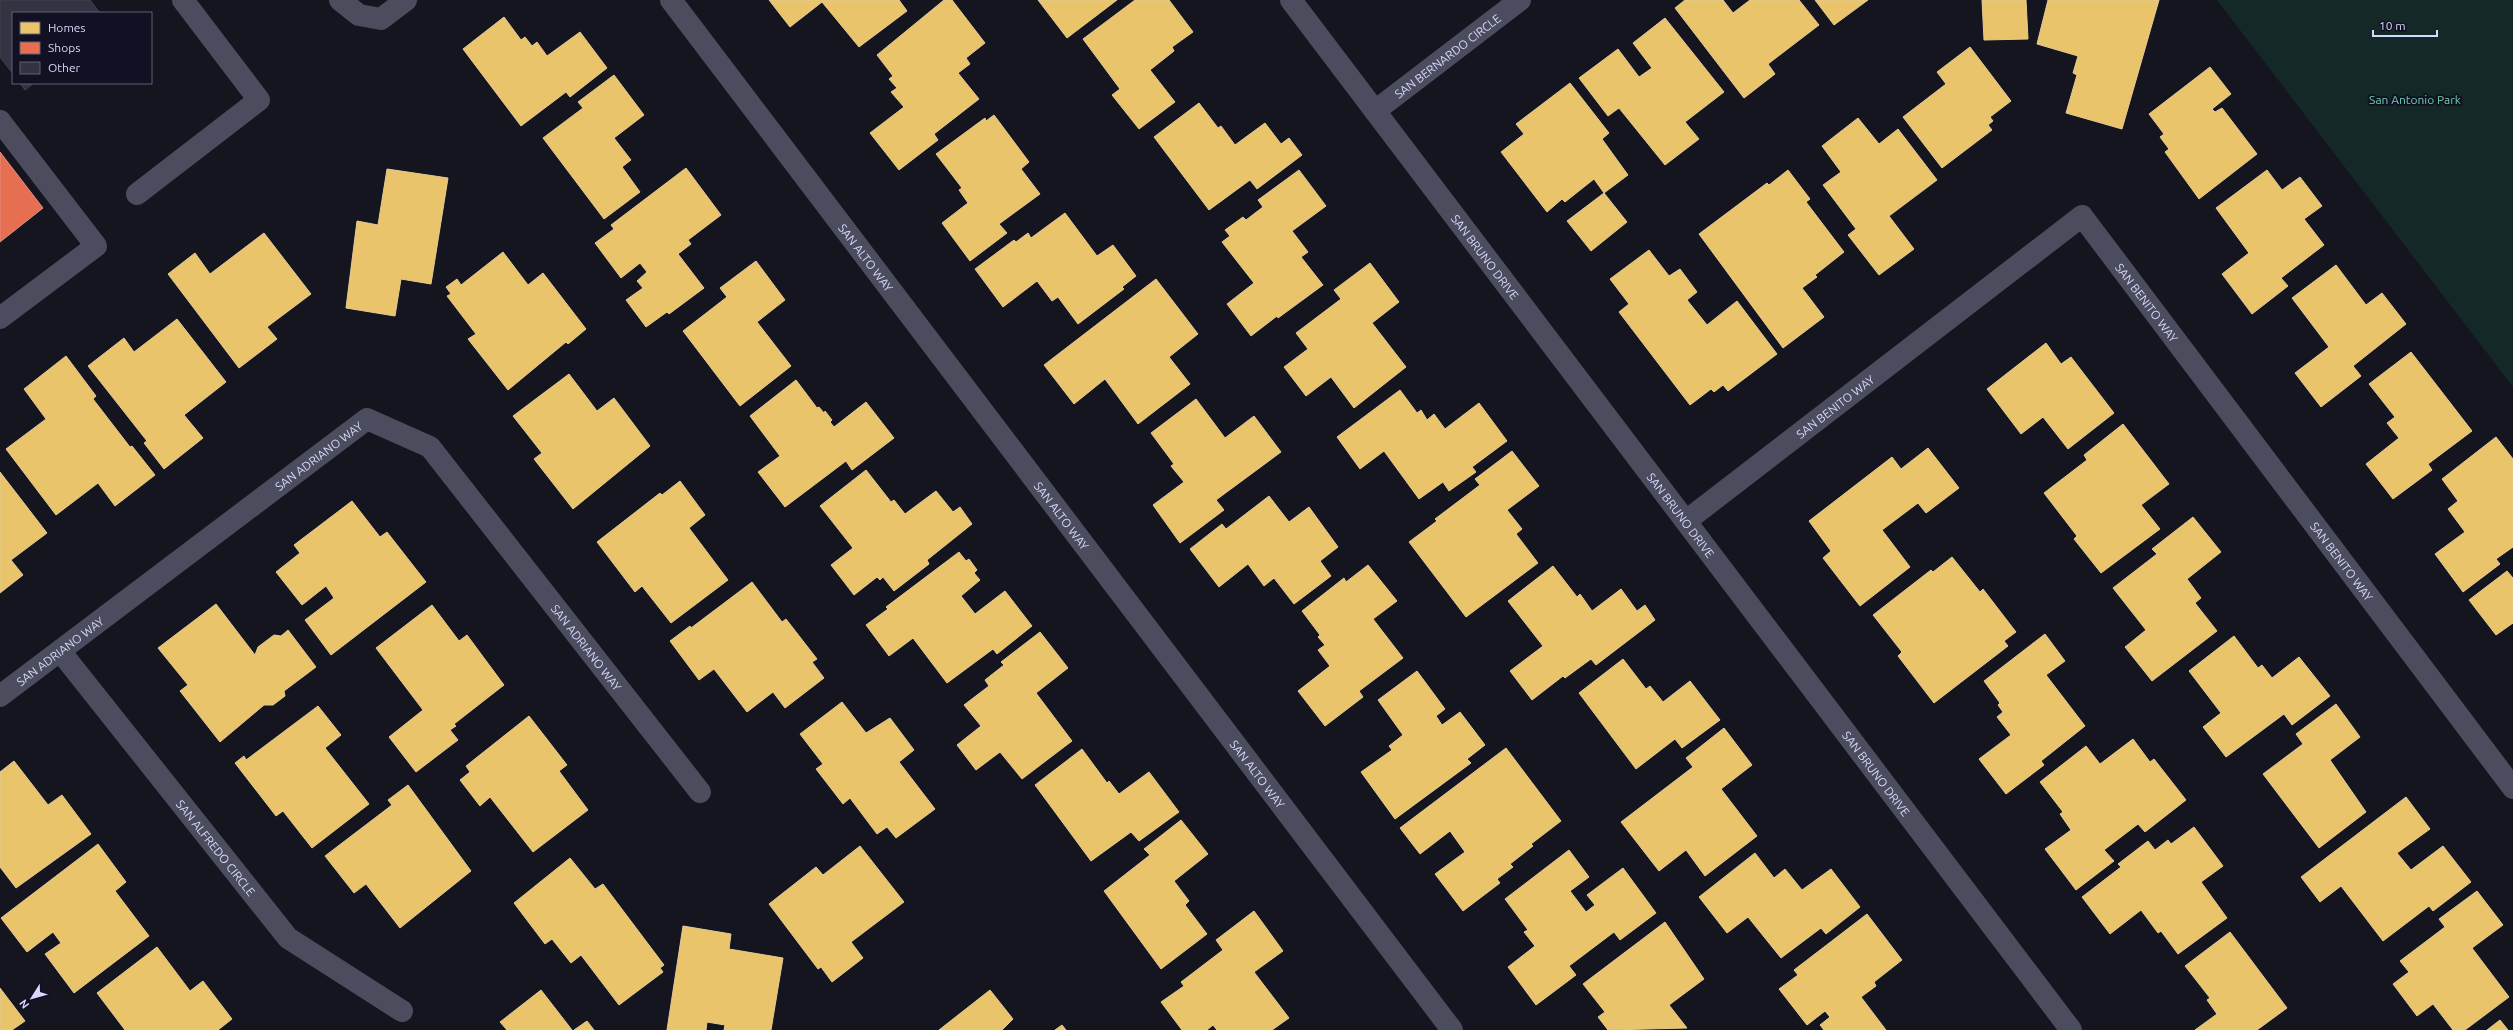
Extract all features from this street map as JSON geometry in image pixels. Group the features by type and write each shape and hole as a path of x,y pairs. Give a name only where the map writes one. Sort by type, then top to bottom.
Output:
{"street":[{"path":"137,194 259,100 182,0"},
{"path":"340,0 359,15 381,20 406,0"},
{"name":"SAN ALTO WAY","path":"671,0 1452,1030"},
{"name":"SAN BRUNO DRIVE","path":"1291,0 2071,1030"},
{"name":"SAN BERNARDO CIRCLE","path":"1375,111 1520,0"},
{"path":"0,121 96,246 0,318"},
{"name":"SAN BENITO WAY","path":"1686,521 2082,216 2513,788"},
{"name":"SAN ADRIANO WAY","path":"0,696 367,419 430,447 700,792"},
{"name":"SAN ALFREDO CIRCLE","path":"60,651 288,938 402,1011"}],"green space":[{"name":"San Antonio Park","path":"2217,0 2513,0 2513,387"}],"building: Homes":[{"path":"769,0 899,0 907,11 859,47 822,2 790,27"},
{"path":"944,0 952,0 985,43 966,58 970,64 958,73 979,99 934,134 938,140 899,170 870,133 904,107 891,92 897,88 889,79 893,76 877,55"},
{"path":"1038,0 1117,0 1067,38"},
{"path":"1135,0 1169,0 1193,32 1172,47 1174,51 1150,70 1175,102 1139,129 1112,95 1120,89 1083,39"},
{"path":"1685,0 1723,0 1733,13 1750,0 1799,0 1819,25 1768,64 1775,74 1744,98 1675,8"},
{"path":"1815,0 1868,0 1834,25"},
{"path":"1982,0 2026,0 2028,39 1984,40"},
{"path":"2048,0 2159,0 2122,129 2066,113 2077,75 2073,73 2078,56 2037,44"},
{"path":"504,17 521,40 525,37 532,46 537,42 547,56 580,32 607,68 570,97 566,92 521,126 463,49"},
{"path":"1665,18 1724,92 1685,122 1699,139 1665,165 1619,108 1608,116 1579,78 1618,49 1639,77 1652,68 1633,43"},
{"path":"1970,47 2011,101 1990,117 1993,121 1988,125 1992,130 1942,168 1903,117 1946,84 1937,72"},
{"path":"2210,67 2231,94 2212,109 2215,112 2222,108 2257,154 2199,199 2165,152 2169,149 2160,137 2164,134 2149,114"},
{"path":"614,75 644,115 614,138 631,160 622,167 640,192 604,219 543,138 583,108 578,102"},
{"path":"1570,83 1609,133 1602,139 1628,175 1604,193 1594,179 1565,202 1562,199 1547,212 1501,152 1524,134 1516,124"},
{"path":"1199,103 1218,128 1221,126 1235,145 1265,123 1281,144 1289,138 1302,155 1257,189 1250,180 1209,210 1154,137"},
{"path":"994,115 1029,162 1021,169 1040,194 999,224 1007,233 970,261 942,223 968,203 959,190 962,188 936,154 985,118 986,121"},
{"path":"1858,118 1879,144 1898,129 1937,180 1889,216 1914,249 1879,275 1848,235 1856,229 1823,185 1841,172 1822,146"},
{"path":"686,168 721,215 688,240 691,244 678,254 704,288 669,314 667,312 646,327 626,300 643,288 637,281 647,272 640,263 621,278 595,243 614,229 611,225"},
{"path":"387,169 448,178 431,284 401,279 395,316 346,308 357,221 378,225"},
{"path":"1299,170 1326,206 1292,231 1308,252 1301,257 1323,285 1278,318 1277,316 1251,336 1227,304 1254,283 1222,242 1230,236 1225,230 1243,217 1246,220 1263,207 1258,200"},
{"path":"1788,170 1810,199 1806,202 1844,252 1815,275 1817,277 1802,288 1824,317 1783,348 1699,234 1767,183 1769,185"},
{"path":"2267,170 2282,190 2300,177 2322,206 2304,219 2324,245 2281,278 2288,286 2252,314 2222,274 2249,253 2216,208"},
{"path":"1604,193 1627,222 1591,251 1567,221"},
{"path":"1065,213 1097,256 1113,245 1136,276 1122,287 1124,289 1078,324 1058,297 1052,301 1037,281 1003,307 975,269 1014,240 1016,242 1028,233 1031,238"},
{"path":"264,233 311,294 267,327 277,339 239,368 168,274 195,253 210,274"},
{"path":"1649,250 1669,276 1680,269 1697,292 1687,300 1707,325 1737,301 1777,354 1728,391 1723,385 1714,392 1711,389 1690,405 1619,312 1629,304 1610,279"},
{"path":"503,252 528,285 543,273 586,329 568,344 566,342 508,390 468,339 476,334 447,296 451,294 446,287 457,279 461,285"},
{"path":"756,261 785,300 757,322 791,366 740,406 683,331 727,297 720,288"},
{"path":"1370,263 1399,302 1372,323 1406,367 1354,408 1331,377 1306,396 1284,367 1308,349 1296,333 1341,299 1334,290"},
{"path":"2336,265 2366,305 2382,293 2406,324 2353,366 2361,376 2321,407 2295,373 2329,347 2292,298"},
{"path":"1156,279 1198,334 1169,357 1190,384 1138,424 1105,379 1074,404 1044,365"},
{"path":"177,319 226,382 184,415 203,438 164,469 144,443 147,441 88,366 124,338 134,352"},
{"path":"2046,343 2061,364 2071,357 2114,413 2068,449 2043,417 2021,434 1987,389"},
{"path":"2411,352 2472,431 2428,464 2432,470 2393,499 2366,464 2399,438 2387,423 2395,417 2369,384"},
{"path":"66,356 96,396 93,399 130,447 132,446 155,475 115,506 98,483 56,515 6,449 46,419 24,389"},
{"path":"569,374 597,411 614,398 650,446 573,509 534,459 542,453 513,416"},
{"path":"796,380 817,408 819,407 824,413 825,411 832,420 830,422 834,427 866,402 894,438 852,470 846,461 785,507 758,472 780,456 750,416"},
{"path":"1400,390 1417,413 1421,410 1427,420 1434,414 1445,429 1479,403 1507,441 1472,467 1476,472 1449,491 1443,482 1419,499 1384,451 1360,469 1337,437"},
{"path":"1196,399 1225,438 1254,416 1281,452 1216,500 1224,510 1180,543 1153,505 1184,482 1171,466 1174,464 1151,433"},
{"path":"2123,424 2169,484 2141,505 2160,529 2101,573 2074,539 2077,536 2044,493 2087,460 2084,455"},
{"path":"2496,437 2513,459 2513,547 2496,559 2500,564 2463,592 2435,554 2465,532 2448,509 2458,501 2442,479"},
{"path":"1928,448 1959,488 1926,513 1918,503 1882,530 1910,567 1860,606 1823,558 1831,551 1809,521 1892,457 1901,469"},
{"path":"1512,451 1539,486 1507,510 1522,529 1516,534 1538,563 1466,617 1409,542 1437,521 1435,519 1480,485 1475,479"},
{"path":"866,470 891,502 894,500 905,514 936,491 953,512 960,507 972,524 927,560 929,564 894,591 883,577 880,580 877,577 854,595 831,565 853,548 820,506"},
{"path":"0,472 47,533 11,560 23,575 0,593"},
{"path":"680,481 705,515 689,528 728,580 671,623 642,586 635,592 597,542 660,493 662,495"},
{"path":"1269,496 1289,522 1309,507 1338,547 1320,561 1331,576 1294,604 1274,578 1264,586 1248,564 1219,587 1190,549 1222,524 1226,529"},
{"path":"352,501 380,537 387,532 426,582 331,655 305,620 334,598 326,586 302,605 276,572 300,553 294,545"},
{"path":"2193,517 2221,552 2187,579 2201,598 2195,603 2217,631 2152,681 2125,647 2146,630 2113,588 2157,554 2152,549"},
{"path":"959,552 966,561 969,559 977,570 974,573 980,580 961,596 975,614 1005,591 1032,626 997,654 993,649 947,683 913,638 889,656 866,625 888,609 886,607"},
{"path":"1952,557 1980,592 1983,589 2016,632 2004,641 2008,646 1934,703 1898,656 1902,652 1873,615 1931,570 1933,572"},
{"path":"1368,565 1397,601 1373,619 1403,658 1359,691 1363,697 1325,726 1298,691 1330,666 1318,650 1325,645 1318,637 1320,635 1302,611 1344,578 1346,582"},
{"path":"1553,566 1577,597 1580,594 1592,611 1621,589 1637,611 1645,605 1655,620 1596,665 1591,659 1565,678 1563,676 1532,700 1510,671 1543,646 1508,601"},
{"path":"2507,571 2513,578 2513,623 2496,635 2469,600"},
{"path":"752,582 782,622 786,619 817,659 812,662 824,678 785,708 773,692 747,712 714,669 699,680 670,641 690,626 691,628"},
{"path":"216,604 255,655 258,647 274,635 281,636 288,630 316,667 284,691 285,696 273,705 264,705 220,742 180,691 188,685 158,648"},
{"path":"432,605 459,641 467,635 504,685 454,724 456,726 450,730 458,740 416,772 389,737 423,710 376,648"},
{"path":"1040,632 1068,668 1036,693 1072,741 1022,779 1000,752 976,770 957,745 981,726 964,705 989,686 985,680 1004,665 1001,662"},
{"path":"2045,634 2065,661 2046,675 2085,726 2041,761 2044,765 2006,794 1979,759 2011,735 1997,717 2003,712 1998,705 2000,703 1984,681"},
{"path":"2234,636 2258,668 2262,665 2272,678 2299,657 2330,696 2292,725 2284,714 2226,757 2203,727 2221,713 2189,671"},
{"path":"1623,659 1646,689 1650,686 1663,702 1690,681 1720,720 1682,748 1675,739 1636,769 1579,693"},
{"path":"1417,671 1445,709 1436,716 1442,725 1460,712 1485,745 1467,759 1471,763 1395,819 1361,772 1392,750 1389,746 1403,735 1378,700"},
{"path":"842,702 866,733 890,718 914,750 899,762 935,809 896,838 887,827 877,834 850,798 843,804 816,769 823,764 800,734"},
{"path":"2336,704 2360,737 2330,760 2366,812 2319,848 2263,774 2303,744 2296,734"},
{"path":"318,706 341,735 325,748 369,804 312,848 283,811 276,816 235,763 244,756 246,760"},
{"path":"529,716 567,765 559,771 588,810 533,852 490,797 480,806 460,780 470,772 466,766"},
{"path":"1724,728 1752,765 1721,789 1757,836 1705,876 1686,850 1659,871 1621,822 1693,767 1686,758"},
{"path":"2133,739 2150,762 2154,759 2186,800 2145,832 2138,824 2104,850 2114,861 2076,890 2045,849 2071,830 2060,814 2063,812 2040,782 2086,746 2100,764"},
{"path":"1506,748 1561,821 1531,844 1533,846 1510,864 1513,867 1497,879 1500,883 1463,911 1435,874 1465,852 1450,831 1420,854 1400,828"},
{"path":"1082,749 1107,783 1109,781 1119,794 1149,772 1179,812 1139,841 1131,832 1091,861 1035,785"},
{"path":"14,761 48,805 62,795 91,834 16,888 0,867 0,772"},
{"path":"408,785 471,871 400,928 366,884 354,893 325,856 392,805 388,800"},
{"path":"2406,797 2430,829 2397,853 2411,870 2443,846 2471,882 2433,911 2429,906 2383,941 2341,886 2320,902 2301,877"},
{"path":"1181,820 1208,854 1174,881 1189,901 1185,905 1207,934 1161,969 1104,891 1150,855 1144,849"},
{"path":"2194,827 2223,866 2201,882 2227,918 2178,954 2161,931 2158,933 2141,910 2110,934 2082,897 2121,867 2118,864 2148,841 2155,850 2168,840 2171,844"},
{"path":"98,844 126,882 115,891 149,936 74,993 45,954 61,943 53,932 27,952 1,918"},
{"path":"860,846 904,902 851,942 863,958 832,982 821,967 818,969 769,904 816,867 823,875"},
{"path":"1569,850 1589,877 1570,891 1586,912 1595,905 1587,895 1623,868 1656,913 1620,940 1614,932 1569,966 1576,975 1536,1005 1508,967 1535,946 1524,932 1528,930 1505,899"},
{"path":"1755,853 1774,878 1785,869 1802,890 1831,869 1860,907 1826,934 1821,928 1781,958 1748,917 1727,933 1699,897"},
{"path":"570,858 595,889 603,884 664,965 660,968 663,972 619,1005 581,955 571,963 552,939 545,944 514,903"},
{"path":"2477,891 2503,925 2472,948 2509,997 2465,1030 2453,1030 2433,1004 2417,1016 2393,984 2409,972 2400,961 2445,927 2439,919"},
{"path":"1254,911 1283,951 1254,972 1289,1018 1272,1030 1217,1030 1213,1025 1207,1030 1182,1030 1161,1002 1184,986 1181,982 1223,950 1216,940"},
{"path":"1867,914 1902,960 1874,982 1876,986 1861,997 1886,1030 1824,1030 1820,1025 1830,1017 1825,1011 1807,1025 1779,989 1798,975 1794,970"},
{"path":"1665,922 1704,979 1669,1005 1687,1028 1608,1030 1598,1017 1605,1012 1583,984"},
{"path":"683,926 731,934 729,949 783,958 771,1030 724,1030 725,1025 707,1022 706,1030 667,1030"},
{"path":"2230,932 2287,1008 2257,1030 2195,1030 2217,1014 2207,1000 2210,998 2185,966"},
{"path":"157,947 190,991 203,981 232,1019 218,1030 125,1030 97,993"},
{"path":"0,988 25,1021 12,1030 0,1030"},
{"path":"541,990 572,1030 507,1030 500,1022"},
{"path":"990,990 1013,1019 1002,1030 939,1030"},
{"path":"2500,1020 2508,1030 2487,1030"},
{"path":"587,1021 594,1030 574,1030"},
{"path":"1062,1025 1066,1030 1055,1030"}],"building: Shops":[{"path":"0,152 43,208 0,242"}],"building: Other":[{"path":"0,0 90,0 99,12 12,12 12,73 0,57"},
{"path":"21,84 33,84 25,90"}]}
